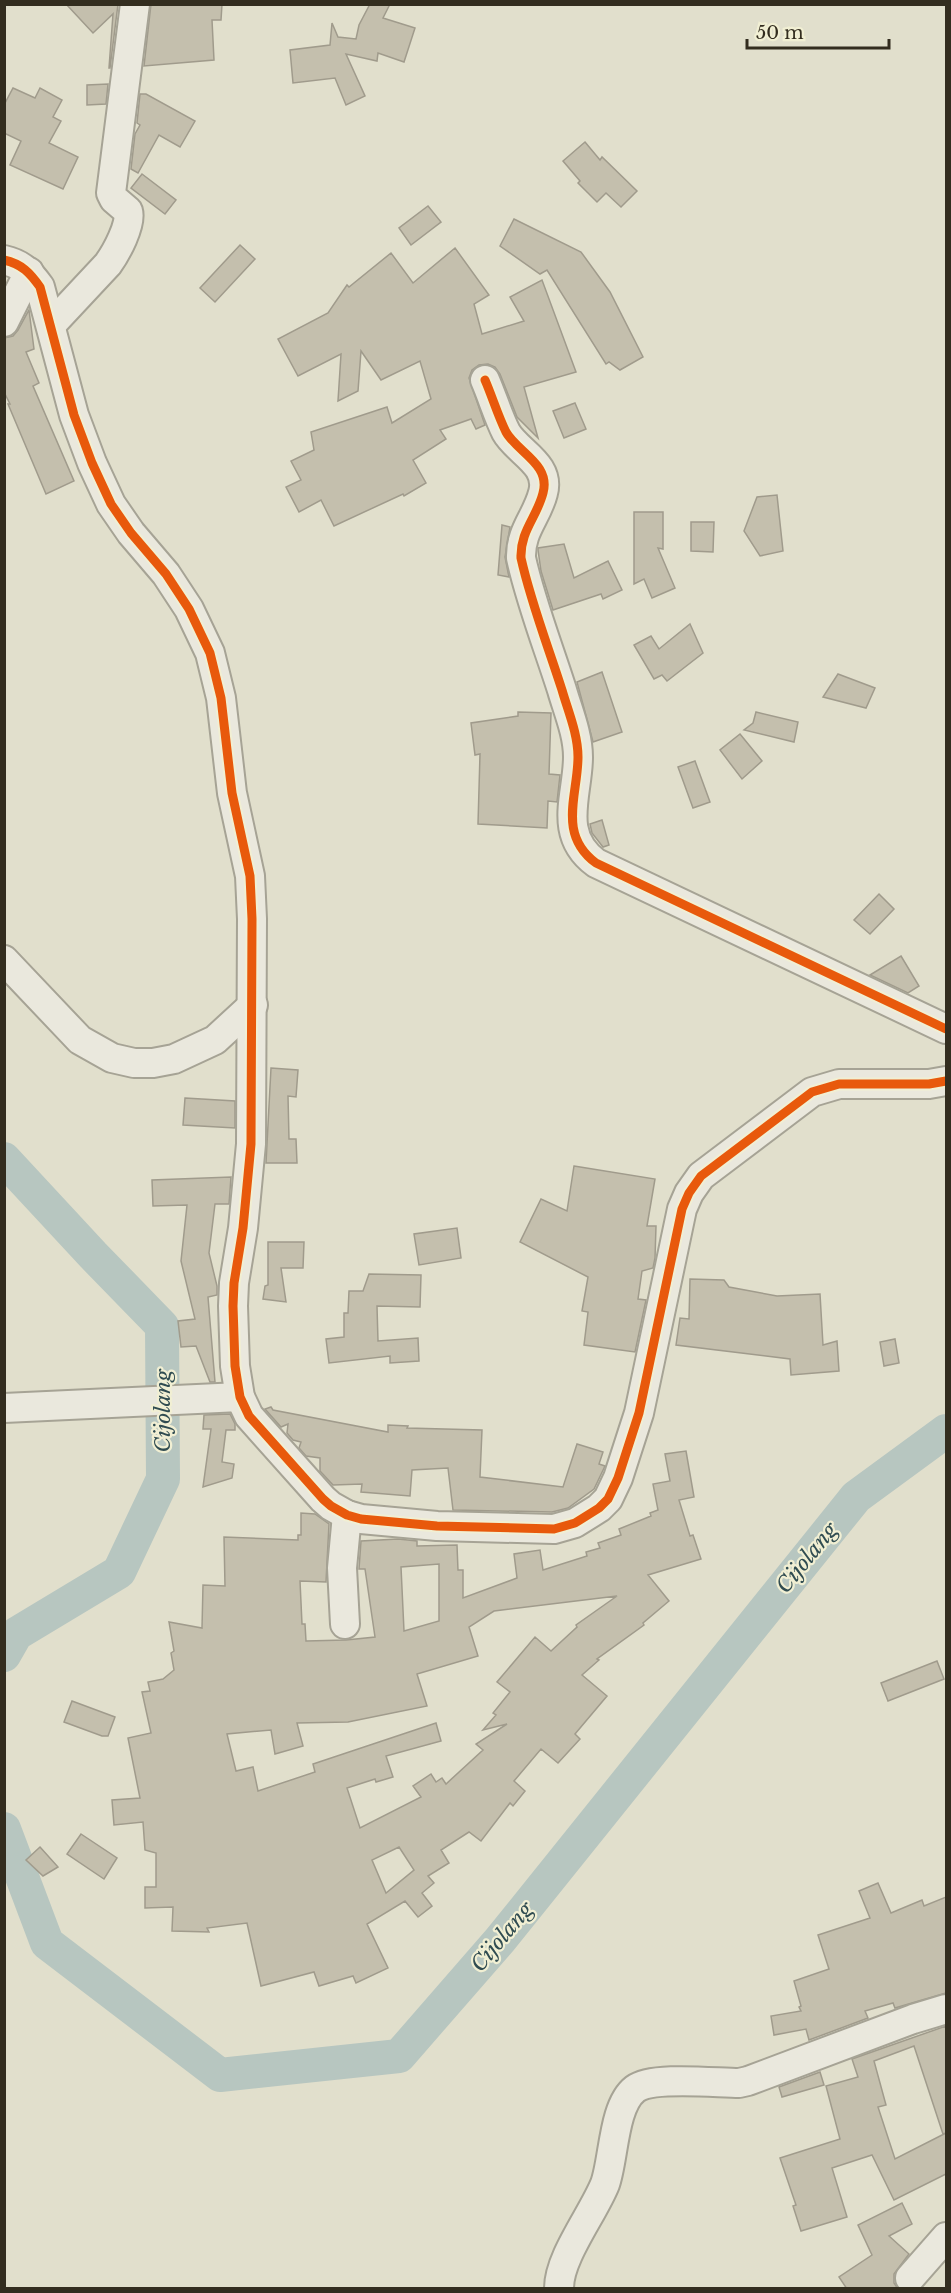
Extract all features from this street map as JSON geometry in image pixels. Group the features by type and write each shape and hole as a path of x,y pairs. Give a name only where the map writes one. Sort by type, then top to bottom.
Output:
{"street":[{"path":"51,325 115,253 129,219 128,211 114,200 111,193 135,4"},
{"path":"4,322 17,266 40,287 74,416 111,504 184,600 210,654 220,698 232,793 250,876 254,1005 251,1144 243,1228 232,1306 235,1366 240,1397 249,1416 266,1433 294,1469 331,1506 347,1515 361,1519 437,1526 554,1529 575,1523 600,1508 608,1499 618,1478 639,1413 682,1209 688,1193 700,1176 812,1092 839,1084 929,1084 946,1081"},
{"path":"485,380 507,434 540,467 543,478 544,492 520,544 521,558 574,733 578,757 571,808 572,823 581,848 596,863 946,1029"},
{"path":"4,960 80,1040 112,1058 134,1063 153,1063 174,1059 215,1040 254,1005"},
{"path":"4,1408 110,1405 240,1397"},
{"path":"345,1624 342,1568 347,1515"},
{"path":"560,2289 561,2273 566,2261 605,2184 622,2109 634,2090 658,2081 739,2083 748,2081 913,2019 946,2009"},
{"path":"910,2278 946,2237"}],"building":[{"path":"66,4 118,4 110,68 113,14 93,33"},
{"path":"151,4 222,4 221,20 212,20 214,60 144,66"},
{"path":"370,4 390,4 383,18 415,28 404,62 378,53 377,61 346,54 365,96 346,105 335,78 293,83 290,50 330,45 332,23 338,37 356,39 359,25"},
{"path":"108,84 106,104 87,105 87,85"},
{"path":"13,88 35,98 40,88 62,100 53,117 61,121 49,143 78,157 63,189 10,165 21,141 4,133 4,105"},
{"path":"140,94 146,94 195,121 180,147 159,135 138,173 131,169 135,134 140,125 137,123"},
{"path":"585,142 600,160 602,157 637,191 621,207 606,193 597,202 578,183 580,181 563,161"},
{"path":"142,174 176,200 165,214 131,188"},
{"path":"428,206 441,222 411,245 399,228"},
{"path":"514,219 581,252 610,292 643,357 620,370 609,362 606,364 547,270 540,274 500,246"},
{"path":"240,245 255,259 215,302 200,288"},
{"path":"455,248 489,295 474,304 482,334 524,321 510,297 542,280 576,372 524,387 538,438 517,417 495,367 488,364 479,365 472,370 469,378 485,425 476,429 471,419 440,430 446,439 413,460 426,483 404,496 403,494 334,526 321,500 299,512 286,487 301,480 291,461 314,450 311,432 387,407 392,423 431,399 420,361 381,380 361,351 358,391 338,401 341,354 298,376 278,339 328,313 347,285 349,287 391,253 413,283"},
{"path":"29,310 34,349 26,352 39,383 33,386 74,481 46,494 4,392 4,338 13,336"},
{"path":"575,403 586,429 564,438 553,411"},
{"path":"777,495 783,551 760,556 744,531 757,497"},
{"path":"634,512 663,512 663,549 658,548 675,588 652,598 644,579 634,584"},
{"path":"691,522 714,522 713,552 691,551"},
{"path":"502,525 510,527 505,557 509,577 498,575"},
{"path":"564,544 574,578 608,561 622,590 603,599 601,594 553,610 541,571 538,548"},
{"path":"690,624 703,653 667,681 662,675 654,679 634,645 651,636 659,649"},
{"path":"602,672 622,732 593,742 577,682"},
{"path":"838,674 875,688 866,708 823,697"},
{"path":"518,712 551,713 549,774 560,775 557,802 548,801 547,828 478,824 480,754 475,755 471,723 518,716"},
{"path":"756,712 798,722 794,742 744,730 753,723"},
{"path":"740,734 762,761 742,779 720,750"},
{"path":"695,761 710,802 693,808 678,767"},
{"path":"602,820 609,845 603,847 592,833 590,824"},
{"path":"879,894 894,909 870,934 854,920"},
{"path":"901,956 919,986 908,993 870,975"},
{"path":"271,1068 298,1070 296,1097 288,1096 289,1139 296,1139 297,1163 266,1163"},
{"path":"185,1098 235,1101 235,1128 183,1125"},
{"path":"574,1166 655,1179 647,1226 656,1226 655,1258 653,1268 642,1271 638,1299 646,1300 635,1352 584,1345 588,1312 582,1311 588,1277 520,1242 541,1199 567,1211"},
{"path":"231,1177 229,1204 215,1204 209,1253 217,1286 217,1295 208,1297 215,1382 210,1382 196,1346 181,1347 178,1321 195,1319 181,1261 187,1205 153,1206 152,1180"},
{"path":"457,1228 461,1258 419,1265 414,1234"},
{"path":"268,1242 304,1242 303,1268 281,1268 286,1302 263,1299 265,1286 268,1285"},
{"path":"369,1274 421,1275 420,1307 377,1306 378,1341 418,1338 419,1361 390,1363 390,1356 329,1363 326,1339 344,1337 344,1313 348,1313 349,1291 363,1291"},
{"path":"690,1279 724,1280 729,1287 777,1296 820,1294 823,1345 837,1341 839,1371 791,1375 790,1359 676,1345 680,1318 689,1319"},
{"path":"895,1339 899,1363 884,1366 880,1342"},
{"path":"271,1407 273,1410 388,1432 388,1425 408,1426 407,1428 482,1430 480,1477 563,1487 577,1444 603,1452 599,1464 605,1466 594,1489 568,1508 552,1512 453,1510 448,1468 412,1470 410,1496 361,1492 362,1484 333,1485 320,1471 320,1458 306,1456 299,1448 301,1442 293,1440 287,1433 288,1424 281,1427 265,1409"},
{"path":"230,1414 235,1430 226,1430 222,1462 234,1464 232,1478 203,1487 211,1429 203,1429 204,1415"},
{"path":"686,1451 694,1497 679,1500 690,1536 693,1535 701,1559 648,1575 669,1601 643,1623 644,1625 597,1659 599,1660 582,1675 607,1696 575,1734 580,1739 558,1763 541,1749 514,1781 525,1791 513,1806 510,1803 481,1841 469,1832 441,1850 449,1863 428,1876 434,1883 422,1893 432,1906 418,1917 405,1901 367,1924 388,1968 356,1983 353,1976 319,1986 314,1972 261,1986 247,1923 207,1928 209,1932 172,1931 173,1907 145,1908 145,1887 156,1887 156,1853 145,1850 143,1822 114,1825 112,1800 140,1798 128,1738 151,1733 142,1692 150,1691 148,1682 163,1679 174,1670 171,1653 174,1651 169,1622 202,1628 203,1585 225,1586 224,1537 298,1540 298,1535 301,1535 301,1513 315,1514 329,1524 326,1582 300,1581 302,1624 305,1624 306,1641 375,1637 365,1569 359,1569 361,1541 398,1539 417,1541 417,1546 457,1545 458,1570 463,1570 463,1598 517,1578 514,1554 540,1550 543,1570 587,1556 586,1552 600,1548 598,1543 621,1535 619,1529 651,1516 650,1513 658,1510 653,1484 670,1481 665,1454","holes":["439,1564 439,1621 404,1631 401,1567","617,1596 576,1625 577,1627 551,1651 535,1637 497,1682 510,1692 493,1713 496,1715 483,1730 507,1724 476,1744 483,1750 446,1784 442,1778 436,1782 431,1774 413,1786 421,1797 360,1828 347,1788 375,1779 376,1782 393,1777 386,1756 441,1741 436,1723 313,1764 315,1772 258,1791 253,1767 236,1771 227,1734 271,1730 275,1754 303,1746 297,1723 348,1722 427,1706 417,1674 478,1656 469,1627 494,1611","399,1847 414,1870 386,1893 372,1860"]},
{"path":"937,1661 944,1679 888,1701 881,1683"},
{"path":"72,1701 115,1717 108,1736 102,1736 64,1722"},
{"path":"81,1834 117,1858 104,1879 67,1854"},
{"path":"40,1847 58,1867 43,1876 26,1860"},
{"path":"878,1883 891,1913 922,1900 924,1906 946,1897 946,1993 895,2008 893,2003 865,2011 868,2018 809,2040 806,2029 774,2035 771,2016 801,2011 794,1981 829,1969 818,1935 870,1918 859,1891"},
{"path":"946,2026 946,2133 946,2174 894,2200 872,2155 832,2168 847,2217 801,2231 793,2206 796,2205 780,2158 840,2139 826,2086 858,2077 852,2059","holes":["914,2046 943,2134 946,2133 895,2159 878,2107 886,2105 874,2061"]},
{"path":"820,2072 824,2085 782,2097 779,2087"},
{"path":"902,2203 912,2224 889,2236 909,2254 894,2274 894,2283 898,2289 847,2289 839,2277 872,2255 858,2225"}],"waterway":[{"name":"Cijolang","path":"4,1159 162,1326 163,1479 119,1572 16,1634 4,1655"},
{"name":"Cijolang","path":"4,1829 47,1943 220,2075 399,2056 500,1940 856,1497 946,1431"}],"cycle path":[{"path":"4,260 25,270 40,287 74,415 92,463 111,504 131,533 166,574 189,609 210,653 221,698 232,793 250,876 252,919 251,1144 243,1228 234,1283 235,1366 240,1397 249,1416 331,1506 347,1515 361,1519 437,1526 554,1529 575,1523 599,1508 608,1499 618,1478 639,1413 682,1209 689,1193 701,1176 812,1092 839,1084 929,1084 946,1081"},
{"path":"485,380 506,432 538,466 544,483 540,502 523,540 521,558 575,731 578,757 572,813 573,827 584,852 596,863 946,1029"}]}
